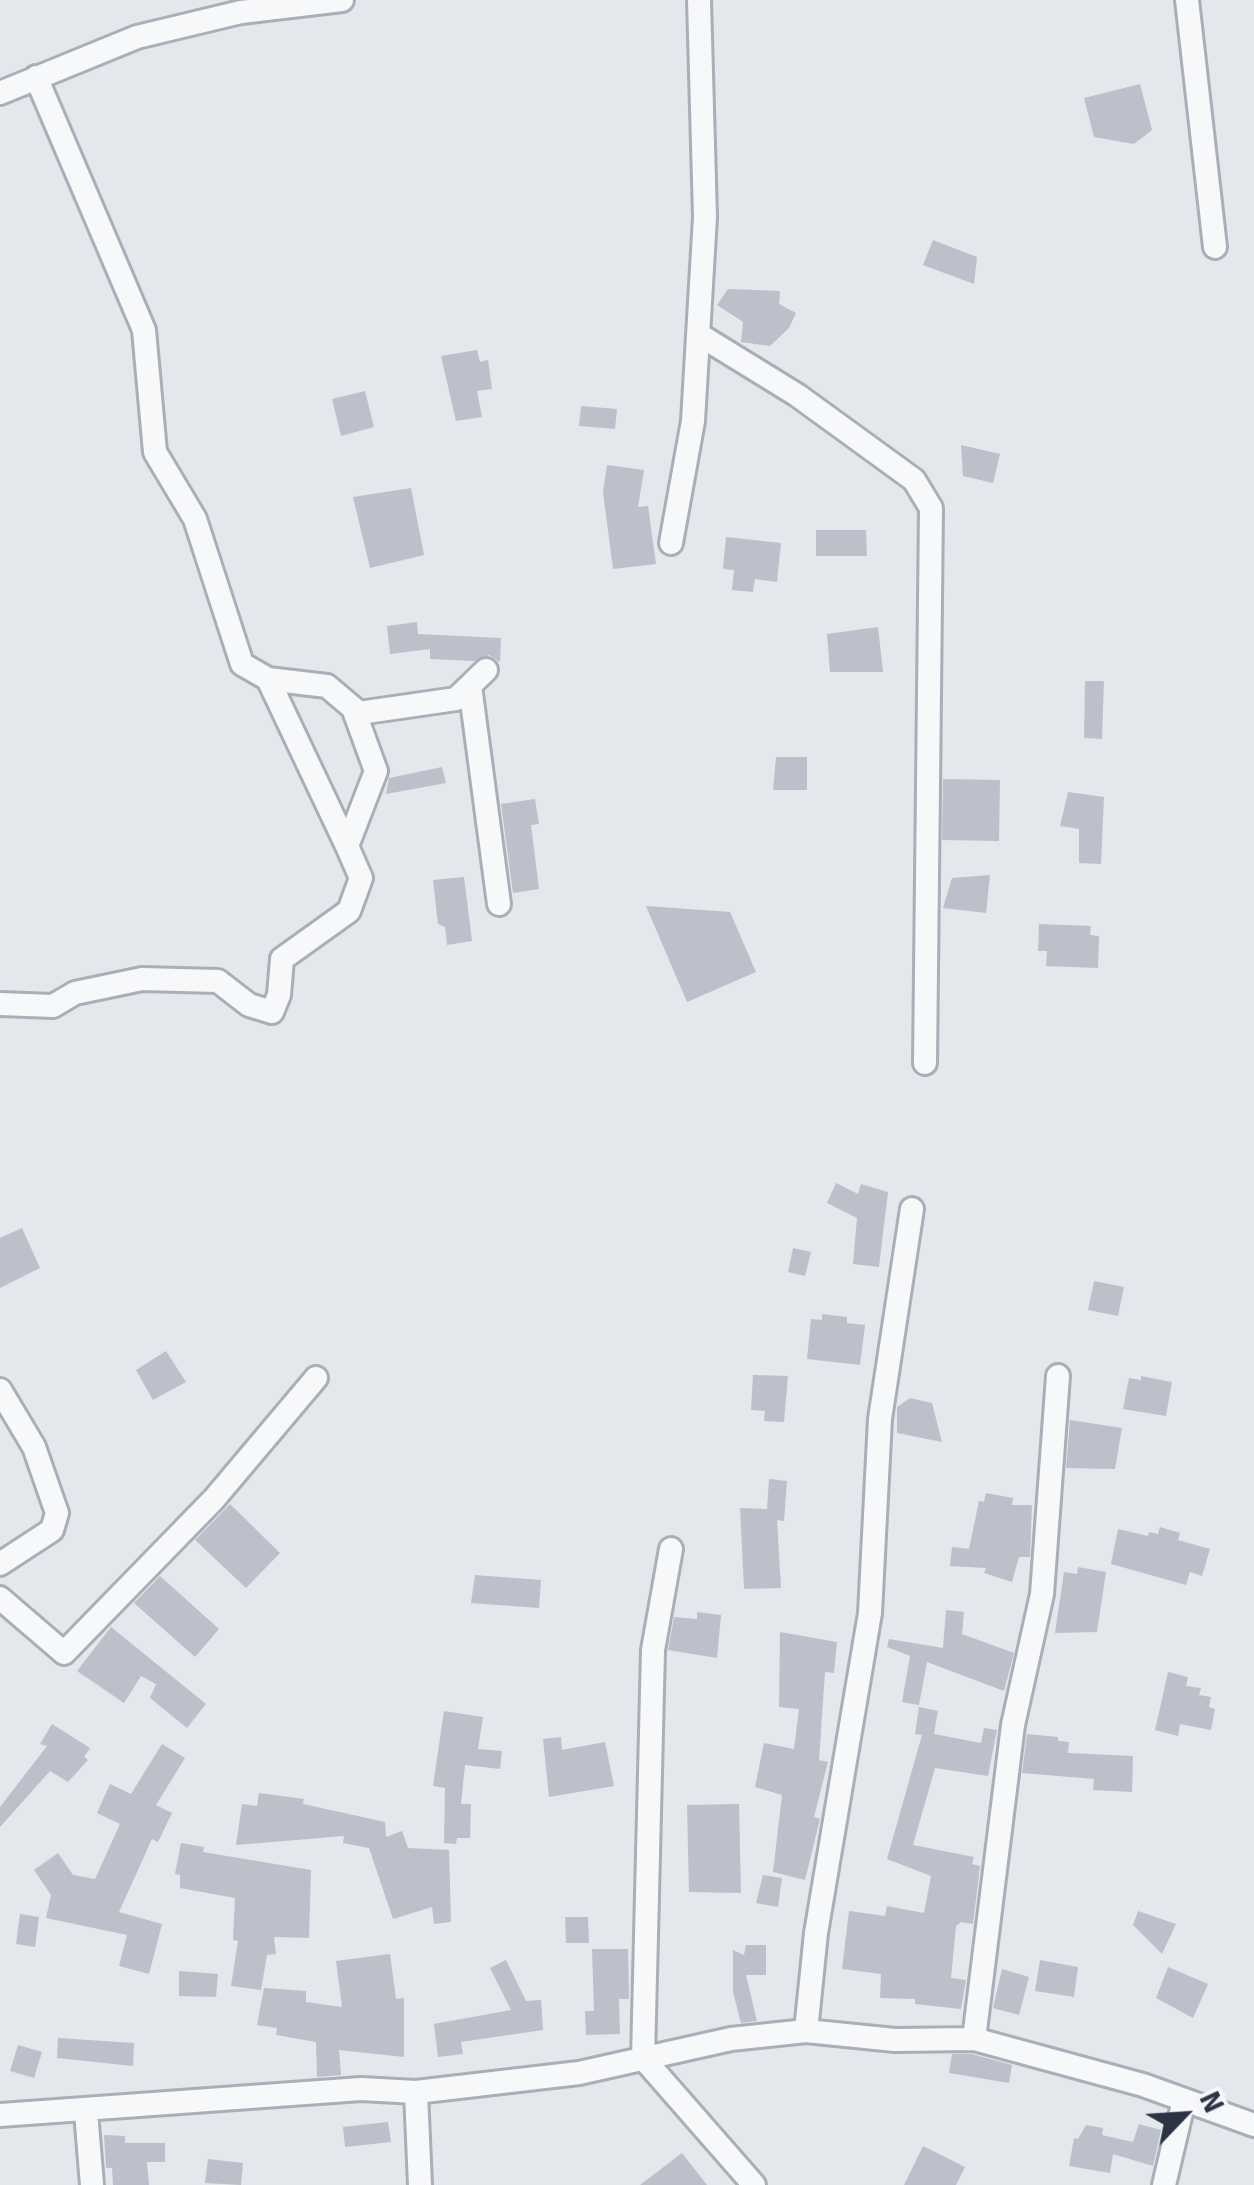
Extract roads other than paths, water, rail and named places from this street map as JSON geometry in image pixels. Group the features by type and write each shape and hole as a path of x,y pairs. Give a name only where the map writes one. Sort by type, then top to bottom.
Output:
{"street":[{"path":"0,93 136,37 241,12 342,0"},
{"path":"671,543 694,421 705,217 699,0"},
{"path":"1187,0 1215,247"},
{"path":"36,77 144,330 154,452 195,519 242,664 268,680 327,686 358,713 456,698 478,678 499,904"},
{"path":"698,334 797,395 914,480 931,508 925,1063"},
{"path":"0,1004 53,1006 75,993 142,979 218,981 249,1005 272,1012 279,995 282,958 349,911 361,878 268,680"},
{"path":"347,846 376,771 352,708"},
{"path":"806,2031 816,1932 870,1613 880,1420 912,1209"},
{"path":"974,2039 1013,1725 1042,1594 1058,1376"},
{"path":"0,1598 64,1652 214,1499 316,1378"},
{"path":"0,1390 34,1448 57,1512 52,1530 0,1564"},
{"path":"672,1549 653,1650 643,2058 754,2185"},
{"path":"0,2115 86,2112 343,2090 416,2092 579,2073 730,2039 806,2031 894,2040 974,2039 1184,2100 1254,2125"},
{"path":"416,2092 420,2185"},
{"path":"1164,2185 1184,2100"},
{"path":"86,2112 92,2185"}]}
